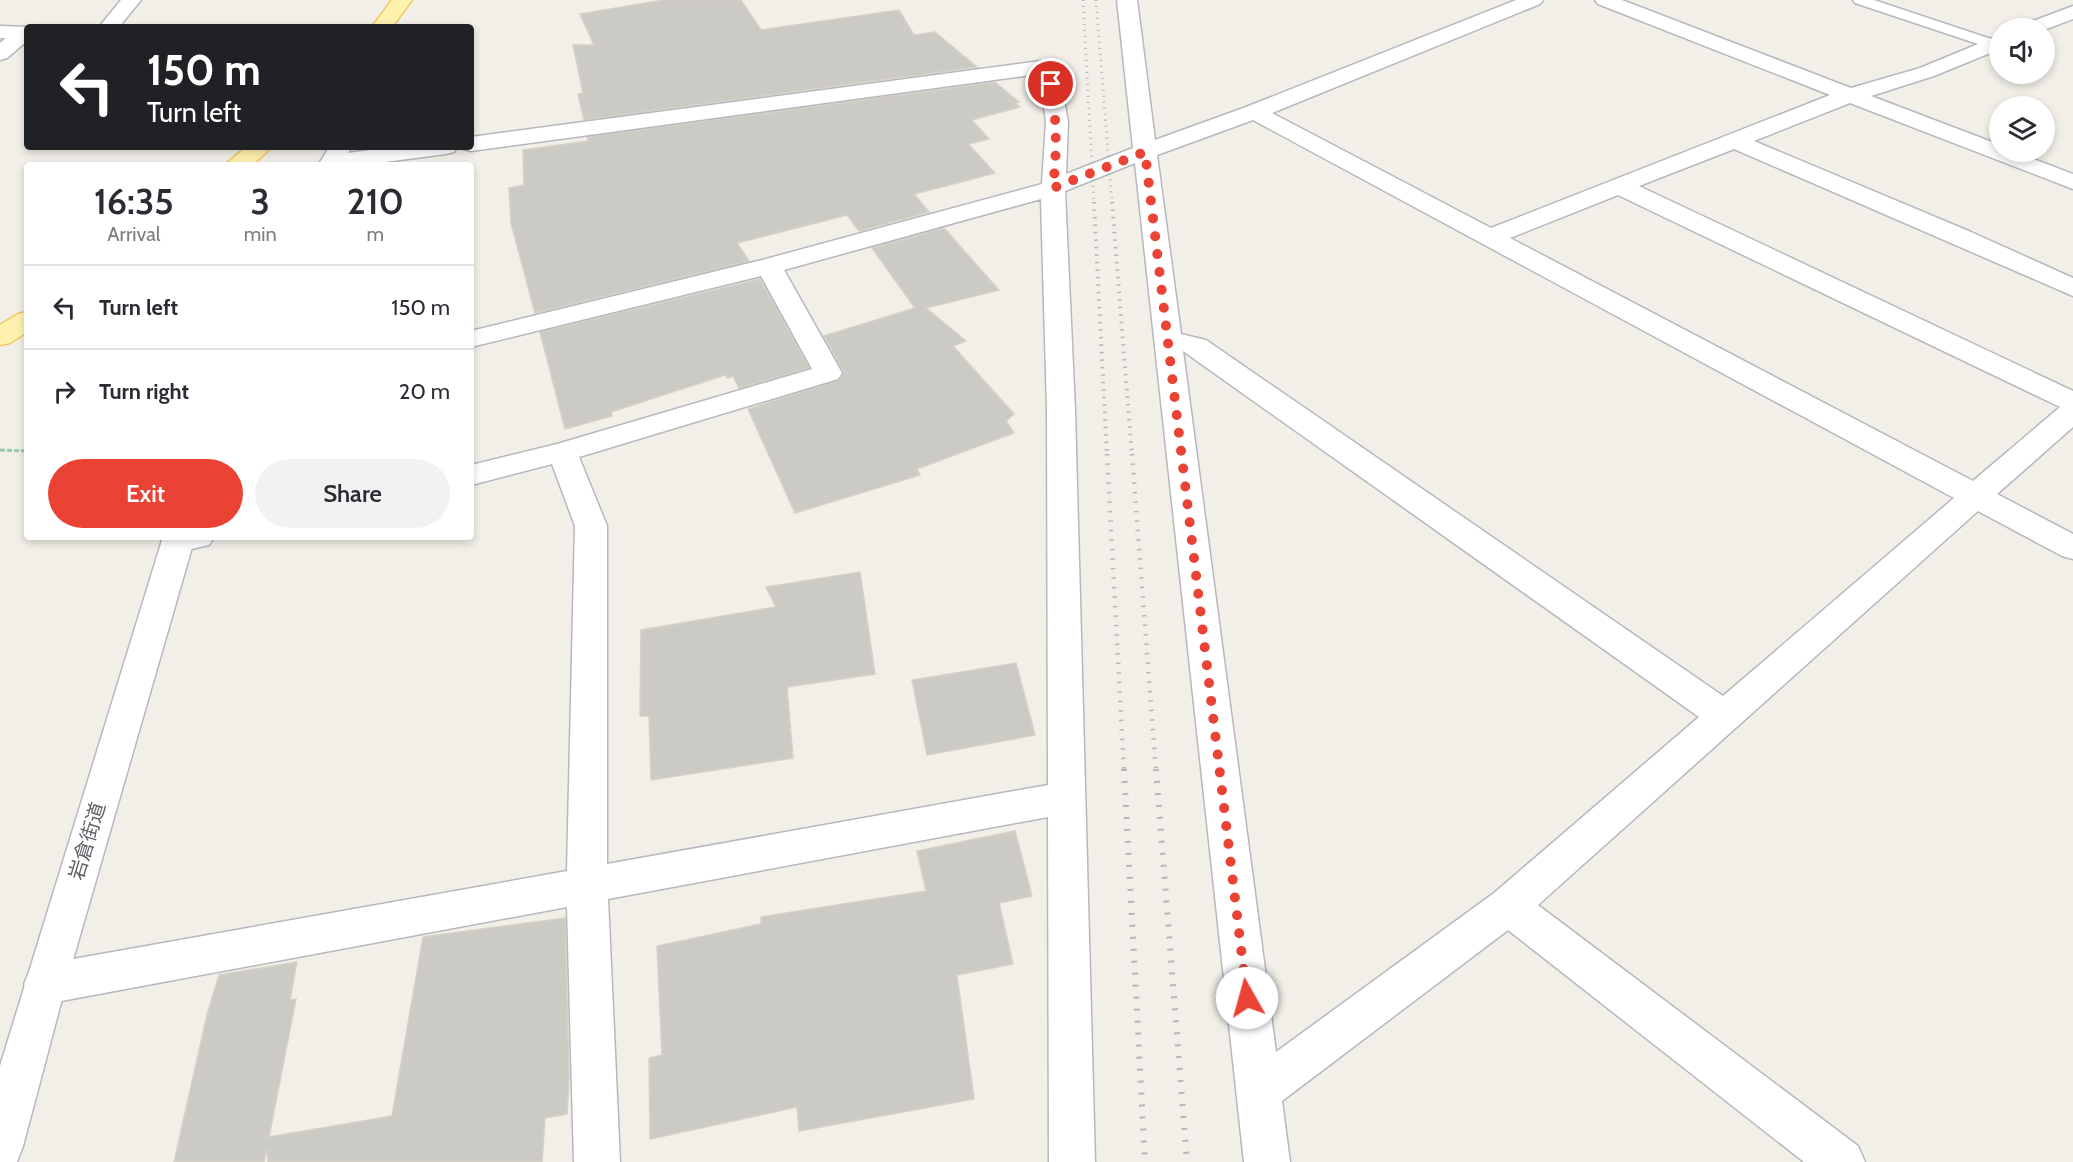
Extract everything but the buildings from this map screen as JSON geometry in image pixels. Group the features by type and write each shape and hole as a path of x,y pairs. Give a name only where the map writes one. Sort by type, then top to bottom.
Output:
{"main road":[{"path":"384,24 402,0"},
{"path":"241,162 257,150"},
{"path":"0,337 24,322"}],"street":[{"path":"111,24 131,0"},
{"path":"1127,0 1267,1162"},
{"path":"474,338 769,266 1053,188 1254,112 1533,0"},
{"path":"1605,0 2073,182"},
{"path":"2055,19 2073,12"},
{"path":"0,32 24,33"},
{"path":"0,54 24,35"},
{"path":"1492,236 1850,95 1928,72 1989,46"},
{"path":"474,144 1048,66 1057,122 1057,153 1053,188 1061,410 1072,1162"},
{"path":"1254,112 1492,236 2073,548"},
{"path":"1735,141 1962,237 2073,288"},
{"path":"334,158 415,150"},
{"path":"1619,186 2073,402"},
{"path":"474,474 562,452 828,373 769,266"},
{"path":"1169,339 1196,346 1724,716"},
{"path":"1258,1092 1508,906 2073,411"},
{"path":"562,452 591,526 587,885 597,1162"},
{"name":"岩倉街道","path":"0,1146 45,984 184,540"},
{"path":"45,984 1066,798"},
{"path":"1508,906 1842,1162"}],"lane":[{"path":"1860,0 1989,41"}],"path":[{"path":"0,450 24,451"}],"railway":[{"path":"1083,0 1094,203"},
{"path":"1096,0 1112,203"},
{"path":"1094,202 1107,456"},
{"path":"1112,202 1132,456"},
{"path":"1107,454 1124,771"},
{"path":"1132,454 1156,771"},
{"path":"1124,769 1145,1162"},
{"path":"1156,769 1187,1162"}],"route":[{"path":"1051,84 1057,122 1057,153 1053,188 1145,152 1247,998"}]}
